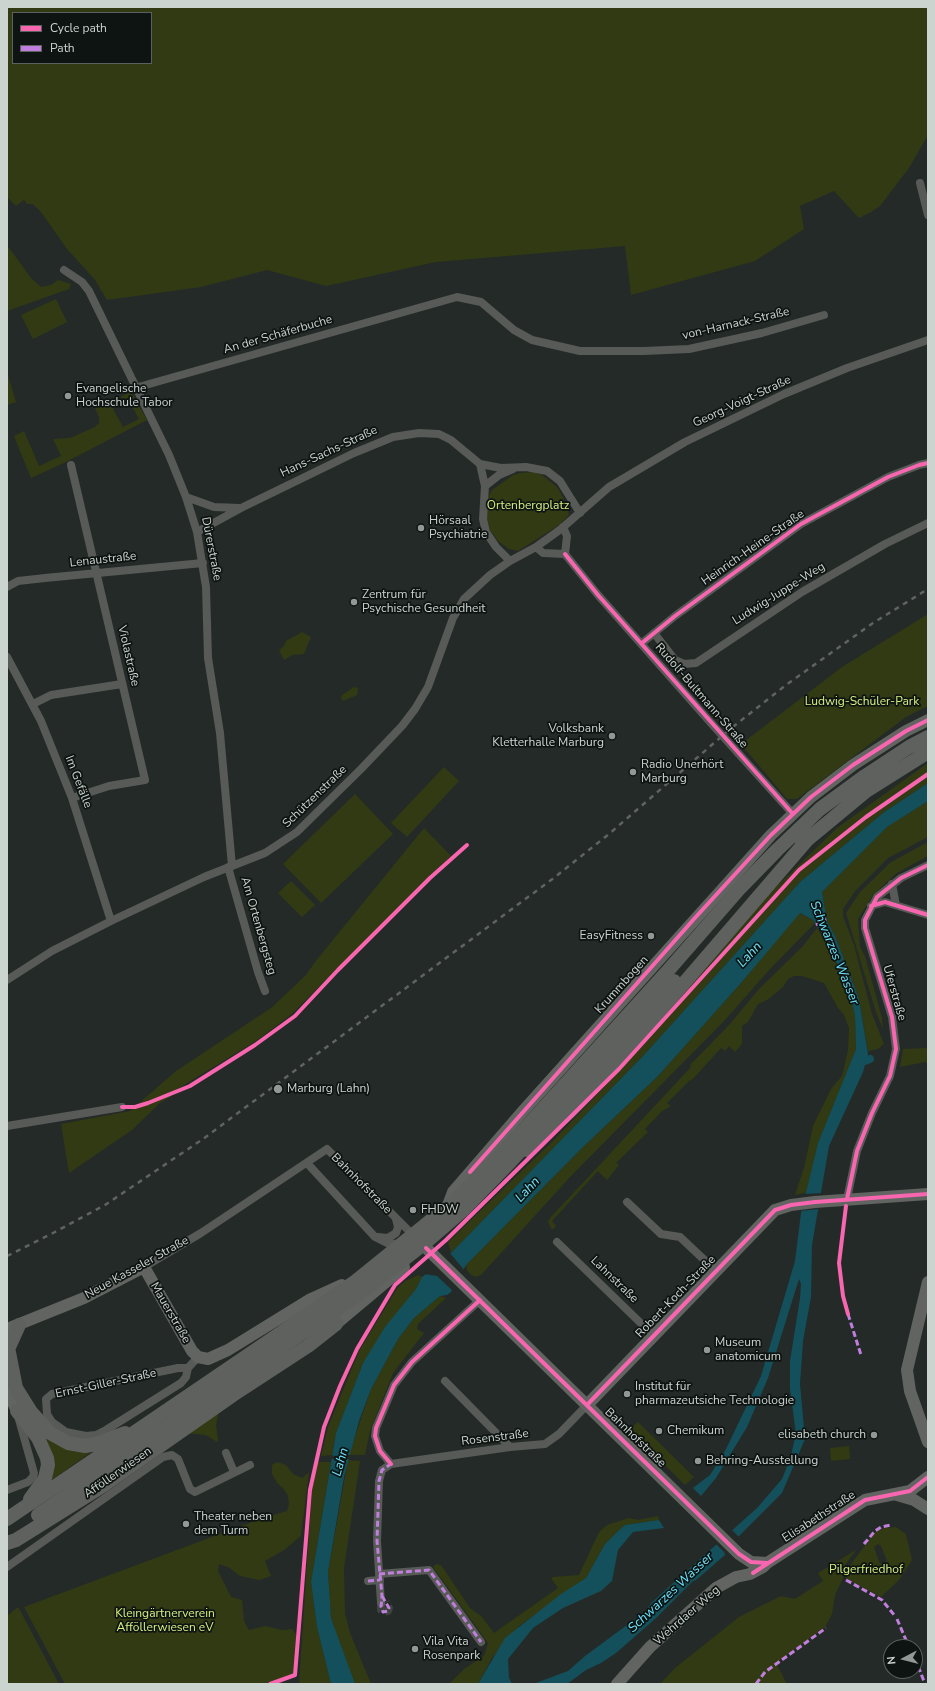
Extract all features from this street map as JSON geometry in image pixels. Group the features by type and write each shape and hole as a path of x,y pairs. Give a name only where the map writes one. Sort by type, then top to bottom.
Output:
{"highway":[{"path":"455,1212 525,1152 569,1112 605,1076 740,888 815,815 865,776 909,747 928,737"},
{"path":"12,1516 363,1291 425,1244 462,1211 510,1162 748,898 808,839 866,791 928,752"},
{"path":"7,1543 16,1540 104,1485 233,1395 308,1346 336,1324"},
{"path":"13,1327 8,1344 14,1380 24,1400 43,1427 60,1440 77,1445 96,1444 155,1425"},
{"path":"12,1516 43,1482 48,1464 43,1446 17,1411"},
{"path":"7,1537 155,1425"}],"main road":[{"name":"Krummbogen","path":"424,1247 442,1219 453,1192 739,868 792,814 853,765 895,738 928,720"},
{"name":"Krummbogen","path":"424,1247 446,1227 455,1212 462,1187 470,1172"},
{"path":"847,1199 928,1194"},
{"name":"Robert-Koch-Straße","path":"586,1405 715,1270 775,1210 782,1206 847,1199"},
{"path":"198,1357 208,1359 221,1354 316,1296 336,1289 398,1244 424,1247"},
{"path":"284,1315 294,1315 329,1325 336,1324 352,1312 424,1247"},
{"name":"Bahnhofstraße","path":"424,1247 742,1557 755,1563 767,1562"},
{"name":"Neue Kasseler Straße","path":"13,1327 84,1298 144,1267"},
{"name":"Mauerstraße","path":"144,1267 188,1346 198,1357"},
{"path":"928,1282 907,1370 910,1391 928,1442"},
{"path":"7,1390 17,1411"},
{"name":"Elisabethstraße","path":"767,1562 865,1500 896,1495 915,1489 928,1477"},
{"path":"896,1495 914,1500 928,1509"},
{"path":"740,1576 744,1567 742,1557"},
{"name":"Wehrdaer Weg","path":"617,1684 650,1647 716,1588 740,1576 750,1574 763,1567 767,1562"}],"street":[{"path":"920,183 928,215"},
{"name":"Dürerstraße","path":"64,270 82,282 88,291 169,455 186,497 197,532 206,587 208,658 220,733 230,866"},
{"name":"von-Harnack-Straße","path":"428,305 445,299 457,297 472,299 486,305 514,330 532,340 580,351 689,349 762,333 824,315"},
{"name":"An der Schäferbuche","path":"135,388 428,305"},
{"name":"Georg-Voigt-Straße","path":"580,513 609,487 685,442 784,394 847,368 928,340"},
{"name":"Hans-Sachs-Straße","path":"197,532 241,508 354,453 393,436 432,433 451,440 480,464"},
{"name":"Heinrich-Heine-Straße","path":"642,643 801,524 888,477 928,463"},
{"path":"480,464 501,468 533,468 547,470 560,481 580,513 536,547 510,561 496,547 486,532 483,518 485,486 480,464"},
{"name":"Violastraße","path":"70,465 145,780 109,786 72,798"},
{"path":"485,486 499,476 515,468"},
{"name":"Hans-Sachs-Straße","path":"186,497 214,507 241,508"},
{"name":"Ludwig-Juppe-Weg","path":"654,633 675,660 684,664 696,663 802,592 885,544 928,523"},
{"path":"536,547 542,553 565,554 567,536 563,527"},
{"name":"Rudolf-Bultmann-Straße","path":"565,554 598,595 792,814"},
{"name":"Schützenstraße","path":"7,980 52,951 157,898 273,849 297,832 402,726 421,701 428,687 456,610 473,590 490,575 510,561"},
{"name":"Lenaustraße","path":"7,587 18,581 96,572 203,563"},
{"name":"Im Gefälle","path":"7,657 41,721 72,798 111,921"},
{"path":"33,704 51,695 122,684"},
{"name":"Uferstraße","path":"847,1199 857,1151 872,1113 890,1076 896,1049 892,1017 865,928 865,920 877,897 892,884 928,865"},
{"name":"Am Ortenbergsteg","path":"230,866 258,972 265,991"},
{"path":"892,884 896,905"},
{"path":"871,906 885,902 928,915"},
{"path":"7,1126 122,1107"},
{"name":"Bahnhofstraße","path":"280,1181 327,1149 424,1247"},
{"name":"Bahnhofstraße","path":"307,1163 376,1237 387,1243 398,1244"},
{"name":"Neue Kasseler Straße","path":"144,1267 280,1181"},
{"path":"627,1202 661,1234 680,1237 715,1270"},
{"name":"Bahnhofstraße","path":"376,1237 388,1238 396,1233 398,1227 396,1218"},
{"name":"Lahnstraße","path":"557,1242 653,1335"},
{"path":"383,1600 377,1541 379,1481 382,1470 391,1464 380,1451 375,1436 376,1428 394,1385 412,1362 477,1297"},
{"name":"Ernst-Giller-Straße","path":"188,1368 178,1368 52,1394 46,1400 47,1414 52,1422 66,1432 75,1435 96,1435 168,1393 182,1383 186,1377 188,1368 198,1357"},
{"path":"445,1381 510,1447"},
{"name":"Rosenstraße","path":"391,1464 549,1443 586,1405"},
{"path":"7,1490 28,1482 33,1475 33,1468 19,1424 17,1411"},
{"path":"226,1453 234,1472"},
{"name":"Afföllerwiesen","path":"7,1567 163,1457 172,1455 178,1459 190,1489 195,1492 250,1465"},
{"path":"368,1581 380,1577 429,1570 481,1642"}],"green space":[{"path":"7,7 928,7 928,135 909,168 880,206 859,218 834,191 800,206 804,229 755,261 631,295 625,246 436,262 326,286 267,270 201,287 107,300 95,280 67,249 41,212 33,204 27,204 24,200 16,206 7,197"},
{"path":"7,245 31,278 41,287 51,285 58,280 71,284 69,289 7,311"},
{"path":"56,299 67,322 33,339 21,315"},
{"path":"7,372 16,402 7,405"},
{"path":"131,391 147,420 64,463 31,478 14,436 24,431 39,466 61,456 53,439 70,438 95,427 99,423 99,417 95,408 114,398 118,406 113,409 123,427 139,419 129,401 124,403 121,397"},
{"name":"Ortenbergplatz","path":"534,472 542,475 557,487 563,497 569,515 559,525 518,551 509,549 498,541 490,530 485,512 487,500 492,490 513,475"},
{"name":"Ludwig-Schüler-Park","path":"928,614 928,706 906,717 797,799 787,799 741,744 842,667"},
{"path":"302,632 311,637 304,654 292,655 284,660 279,650 284,646 286,641"},
{"path":"354,687 358,688 357,695 343,701 341,698 342,695"},
{"path":"928,763 928,783 883,813 800,882 644,1055 451,1253 448,1242 553,1141 626,1064 751,911 837,828"},
{"path":"444,767 459,781 407,837 391,823"},
{"path":"355,794 393,834 321,903 283,864"},
{"path":"928,801 928,837 888,858 856,890 843,909 843,916 854,945 872,1014 884,1044 878,1049 868,1051 859,999 835,936 827,921 822,892 887,827"},
{"path":"424,828 451,856 428,877 292,1014 256,1041 171,1093 171,1097 161,1102 132,1130 69,1173 61,1124 130,1111 176,1071 271,1008 306,975"},
{"path":"928,842 928,856 897,873 888,881 873,895 858,919 860,947 865,956 882,1018 883,1029 876,1012 846,913 860,892 891,862"},
{"path":"291,881 315,905 302,917 278,893"},
{"path":"799,913 813,920 815,923 770,969 725,1020 571,1176 481,1275 475,1277 470,1274 466,1265 583,1147 658,1076 741,983"},
{"path":"817,928 828,945 852,1002 855,1016 856,1049 818,1143 806,1193 795,1195 804,1168 813,1126 831,1089 842,1076 848,1050 849,1028 844,1015 838,1008 824,983 802,976 794,976 788,979 783,987 767,1000 758,1004 748,1022 742,1026 742,1044 735,1052 729,1046 725,1051 721,1048 693,1079 689,1081 667,1103 671,1106 662,1111 645,1129 648,1132 616,1163 619,1165 607,1180 598,1171 552,1221 556,1226 552,1230 548,1222 550,1218 691,1067 690,1065 730,1024 759,989 803,946"},
{"path":"928,1048 928,1063 925,1062 900,1067 903,1049"},
{"path":"418,1275 422,1277 416,1289 363,1363 336,1433 332,1455 321,1456 328,1427 359,1351 398,1287 405,1281"},
{"path":"440,1296 446,1298 418,1324 417,1329 424,1333 393,1373 370,1431 365,1455 349,1455 371,1389 398,1339 414,1318"},
{"path":"24,1408 97,1448 50,1481"},
{"path":"219,1411 216,1425 217,1442 206,1435 186,1433"},
{"path":"638,1422 694,1477 685,1485 629,1430"},
{"path":"849,1446 850,1459 831,1461 830,1448"},
{"path":"348,1460 360,1461 344,1568 345,1614 350,1633 371,1684 355,1684 353,1681 331,1618 328,1572"},
{"name":"Kleingärtnerverein Afföllerwiesen eV","path":"277,1462 286,1465 293,1474 302,1478 309,1472 301,1536 284,1550 265,1561 271,1576 259,1580 240,1576 228,1567 219,1564 218,1571 231,1597 242,1600 244,1621 249,1630 265,1626 282,1630 292,1629 297,1636 294,1673 266,1684 65,1684 24,1607 260,1519 287,1511 289,1504 288,1496 272,1474 272,1465"},
{"path":"318,1462 331,1462 311,1582 317,1627 331,1684 299,1684 312,1489"},
{"path":"658,1516 659,1520 625,1525 617,1532 605,1544 586,1578 519,1626 492,1658 478,1684 449,1684 464,1669 484,1656 488,1643 433,1567 436,1564 441,1565 470,1608 482,1617 494,1633 558,1588 551,1578 579,1575 599,1532 607,1525 629,1518 638,1520"},
{"name":"Pilgerfriedhof","path":"896,1527 906,1534 912,1560 899,1580 881,1597 847,1579 845,1572 875,1532 884,1528","holes":["878,1544 881,1546 887,1561 880,1564 874,1547"]},
{"path":"856,1550 843,1568 843,1578 835,1595 832,1614 825,1627 776,1663 787,1684 660,1684 675,1668 739,1617 781,1596 795,1599 823,1581 818,1573"},
{"path":"18,1607 59,1684 7,1684 7,1616"}],"water":[{"name":"Lahn","path":"928,783 928,801 887,827 822,892 827,921 835,936 859,999 868,1054 863,1072 829,1146 812,1245 811,1297 803,1341 800,1384 805,1439 782,1493 735,1540 725,1555 693,1581 655,1619 616,1653 601,1663 586,1670 567,1684 533,1684 568,1671 585,1656 646,1611 651,1603 757,1508 782,1479 790,1459 796,1434 790,1389 790,1361 800,1298 801,1284 799,1279 768,1378 747,1427 716,1478 701,1496 693,1488 710,1475 725,1451 761,1376 795,1261 801,1213 818,1143 856,1049 855,1016 852,1002 835,959 823,934 813,920 800,913 741,983 658,1076 583,1147 466,1265 451,1292 447,1295 440,1296 414,1318 398,1339 371,1389 359,1421 344,1477 328,1572 331,1618 355,1684 331,1684 317,1627 311,1582 336,1433 363,1363 385,1327 416,1289 422,1277 451,1253 644,1055 800,882 883,813"},
{"path":"659,1520 664,1528 633,1532 618,1550 612,1581 601,1591 563,1608 533,1628 508,1659 509,1678 512,1684 478,1684 505,1638 561,1594 586,1578 605,1544 617,1532 625,1525"}],"pier":[{"path":"823,1193 819,1209 800,1211 803,1194"},
{"path":"449,1252 465,1271 454,1292 437,1276 423,1274"},
{"path":"351,1455 351,1459 330,1459 330,1456"},
{"path":"731,1529 739,1537 725,1555 714,1542"}],"waterway":[{"name":"Schwarzes Wasser","path":"862,1062 870,1059"}],"tunnel":[{"path":"381,1603 381,1610 383,1612 388,1611 389,1608 386,1602"}],"railway":[{"path":"7,1256 105,1205 203,1139 555,877 609,834 729,730 786,685 873,623 928,589"}],"marked path":[{"path":"816,925 826,919"},
{"path":"848,1314 861,1355"},
{"path":"382,1596 389,1608 388,1611 383,1612 381,1607 382,1596 377,1541 379,1481 382,1470 391,1464 389,1462"},
{"path":"864,1544 875,1531 881,1527 891,1525"},
{"path":"379,1574 429,1570 481,1642"},
{"path":"368,1581 380,1580"},
{"path":"846,1580 882,1600 895,1616"},
{"path":"897,1619 906,1639"},
{"path":"756,1684 765,1672 826,1628"},
{"path":"923,1679 925,1684"}],"cycle path":[{"path":"642,643 675,616 801,524 888,477 928,463"},
{"path":"565,554 598,595 793,814"},
{"path":"470,1172 694,919 771,835 811,797 853,765 906,731 928,720"},
{"path":"270,1684 295,1675 310,1490 324,1427 340,1386 357,1349 395,1285 446,1240 619,1069 799,870 866,817 928,774"},
{"path":"122,1107 135,1107 148,1103 190,1086 255,1045 295,1016 338,970 430,878 467,845"},
{"path":"847,1199 857,1151 872,1113 890,1076 896,1049 892,1017 865,928 865,920 877,897 901,878 928,865"},
{"path":"871,906 885,902 928,915"},
{"path":"587,1405 775,1210 791,1205 815,1202 928,1194"},
{"path":"846,1206 839,1263 843,1296 848,1314"},
{"path":"426,1248 739,1554 751,1562 767,1563"},
{"path":"391,1464 380,1451 375,1436 376,1428 394,1385 412,1362 480,1300"},
{"path":"753,1573 865,1500 910,1491 928,1477"}],"place":[{"name":"Evangelische Hochschule Tabor","path":"68,396"},
{"name":"Hörsaal Psychiatrie","path":"421,528"},
{"name":"Zentrum für Psychische Gesundheit","path":"354,602"},
{"name":"Volksbank Kletterhalle Marburg","path":"612,736"},
{"name":"Radio Unerhört Marburg","path":"633,772"},
{"name":"EasyFitness","path":"651,936"},
{"name":"Marburg (Lahn)","path":"278,1089"},
{"name":"FHDW","path":"413,1210"},
{"name":"Museum anatomicum","path":"707,1350"},
{"name":"Institut für pharmazeutsiche Technologie","path":"627,1394"},
{"name":"Chemikum","path":"659,1431"},
{"name":"elisabeth church","path":"874,1435"},
{"name":"Behring-Ausstellung","path":"698,1461"},
{"name":"Theater neben dem Turm","path":"186,1524"},
{"name":"Vila Vita Rosenpark","path":"415,1649"}]}
